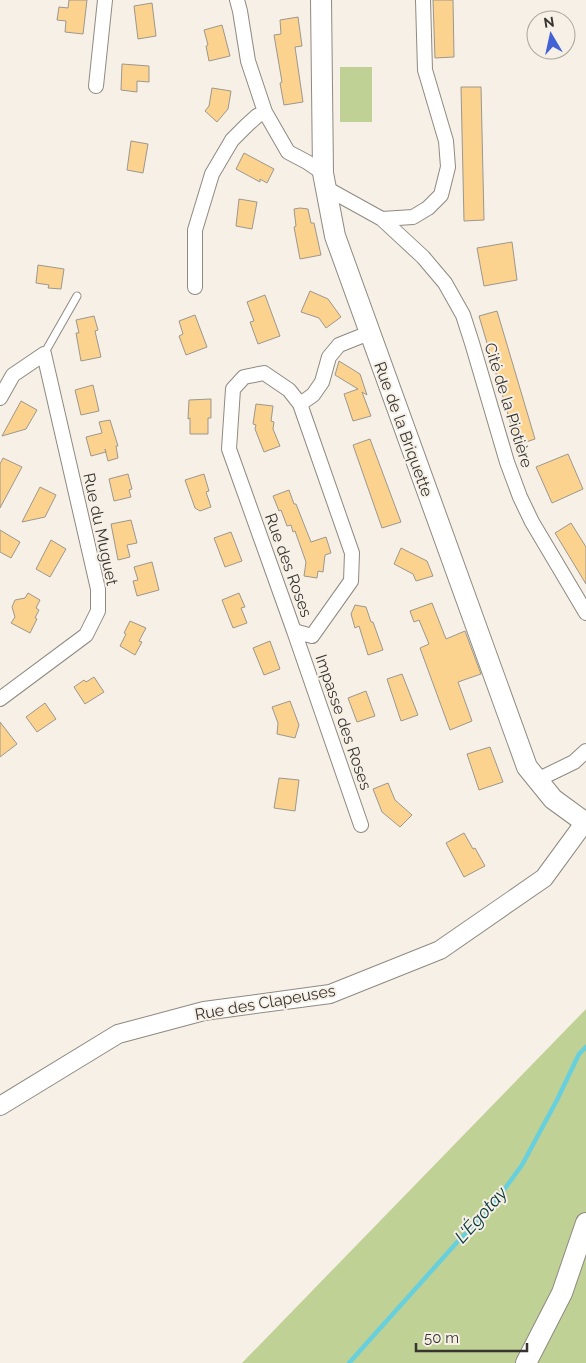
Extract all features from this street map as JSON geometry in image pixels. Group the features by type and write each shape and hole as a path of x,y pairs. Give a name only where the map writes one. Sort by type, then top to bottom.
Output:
{"main road":[{"name":"Rue de la Briquette","path":"321,0 325,180 335,236 526,767 554,800 586,823"},
{"path":"526,1363 562,1293 586,1223"}],"street":[{"path":"96,86 105,0"},
{"name":"Cité de la Piotière","path":"237,0 248,61 265,112 288,152 307,162 325,180 382,219 423,257 445,283 463,315 507,462 520,497 532,522 586,613"},
{"path":"382,219 413,217 428,208 441,195 448,167 446,141 425,70 423,0"},
{"path":"195,287 195,230 212,174 232,140 257,116 265,112"},
{"path":"300,404 313,395 322,382 329,357 339,345 369,332"},
{"path":"0,398 13,375 44,354"},
{"name":"Rue du Muguet","path":"0,699 86,635 98,611 98,589 44,354"},
{"name":"Rue des Roses","path":"264,373 289,390 300,404 352,553 351,581 312,636 294,630 229,449 233,389 244,377 264,373"},
{"name":"Impasse des Roses","path":"294,630 361,825"},
{"path":"537,780 574,762 586,751"},
{"name":"Rue des Clapeuses","path":"0,1106 118,1034 204,1011 330,994 440,950 544,878 586,823"}],"lane":[{"path":"44,354 77,296"}],"green space":[{"path":"340,67 372,67 372,122 340,122"},
{"path":"586,1009 586,1363 242,1363"}],"building":[{"path":"69,0 87,0 83,34 65,32 66,21 57,20 59,7 68,8"},
{"path":"433,0 453,0 454,57 435,58"},
{"path":"152,3 156,36 138,39 134,6"},
{"path":"298,17 302,46 295,47 303,102 284,105 274,35 281,34 280,20"},
{"path":"222,25 230,56 209,61 206,46 208,45 204,30"},
{"path":"122,64 149,66 149,82 137,81 137,92 121,90"},
{"path":"461,87 481,87 484,220 464,221"},
{"path":"212,88 231,91 228,109 217,122 205,111 209,106"},
{"path":"131,141 148,144 143,173 127,170"},
{"path":"244,153 274,169 267,183 260,179 260,182 236,169"},
{"path":"239,199 257,202 252,229 236,226"},
{"path":"294,209 308,209 311,223 314,223 321,255 300,259 294,227 296,226"},
{"path":"512,242 517,280 484,286 477,248"},
{"path":"38,265 64,269 61,289 48,288 49,285 36,283"},
{"path":"310,291 328,299 341,317 326,328 319,318 301,312"},
{"path":"265,295 280,336 258,344 250,322 254,321 247,302"},
{"path":"497,311 535,439 517,445 479,316"},
{"path":"195,315 207,347 186,355 179,336 183,334 179,321"},
{"path":"94,316 98,330 95,331 101,357 81,361 76,333 79,333 76,320"},
{"path":"339,361 360,374 367,395 362,392 371,416 353,421 344,394 358,389 335,375"},
{"path":"93,385 99,411 81,415 75,390"},
{"path":"211,399 211,418 208,418 208,434 190,434 190,418 188,419 189,400"},
{"path":"21,401 37,410 26,429 2,436"},
{"path":"256,404 273,406 271,421 274,422 273,429 280,446 264,452 255,429 256,425 253,424"},
{"path":"110,420 118,446 116,446 118,458 108,461 106,452 91,456 86,437 102,433 99,422"},
{"path":"370,439 401,522 382,528 353,445"},
{"path":"568,454 583,489 552,503 536,467"},
{"path":"3,458 22,467 0,508 0,464"},
{"path":"128,474 132,489 129,490 131,497 114,501 109,479"},
{"path":"204,474 209,491 206,492 211,507 200,511 195,508 185,480"},
{"path":"40,487 56,495 45,517 22,522"},
{"path":"289,490 311,542 326,537 331,553 325,555 323,572 318,571 317,578 304,576 306,562 295,531 293,532 291,525 287,526 273,496"},
{"path":"131,520 137,543 127,545 130,557 118,560 111,524"},
{"path":"571,523 586,547 586,584 555,533"},
{"path":"0,530 20,542 11,558 0,552"},
{"path":"231,532 242,561 225,567 214,538"},
{"path":"51,540 66,549 50,577 36,569"},
{"path":"401,548 427,561 433,576 416,581 413,574 394,564"},
{"path":"152,562 159,590 137,596 133,581 138,580 134,567"},
{"path":"28,593 40,600 36,608 39,610 35,618 37,619 30,633 11,623 15,617 12,607 15,600 25,598"},
{"path":"239,593 245,607 241,608 247,623 233,628 222,600"},
{"path":"432,603 446,639 465,631 481,674 458,682 472,721 450,730 420,648 429,644 419,620 414,622 410,611"},
{"path":"355,605 366,607 383,650 368,655 359,626 355,628 351,614"},
{"path":"130,621 146,628 139,641 142,642 135,655 120,646"},
{"path":"270,641 280,669 264,675 253,648"},
{"path":"402,674 418,715 401,721 387,679"},
{"path":"94,677 104,692 85,704 74,687 84,680 86,682"},
{"path":"366,691 375,716 357,722 348,698"},
{"path":"290,701 299,725 295,738 277,734 278,723 272,707"},
{"path":"45,703 56,719 37,732 26,717"},
{"path":"0,722 17,744 0,757"},
{"path":"490,747 503,782 479,790 467,754"},
{"path":"279,778 299,780 295,811 274,808"},
{"path":"388,783 395,800 412,815 400,827 382,812 373,789"},
{"path":"464,833 485,866 464,877 446,843"}],"waterway":[{"name":"L'Égotay","path":"349,1363 460,1239 487,1213 522,1165 579,1054 586,1047"}]}
